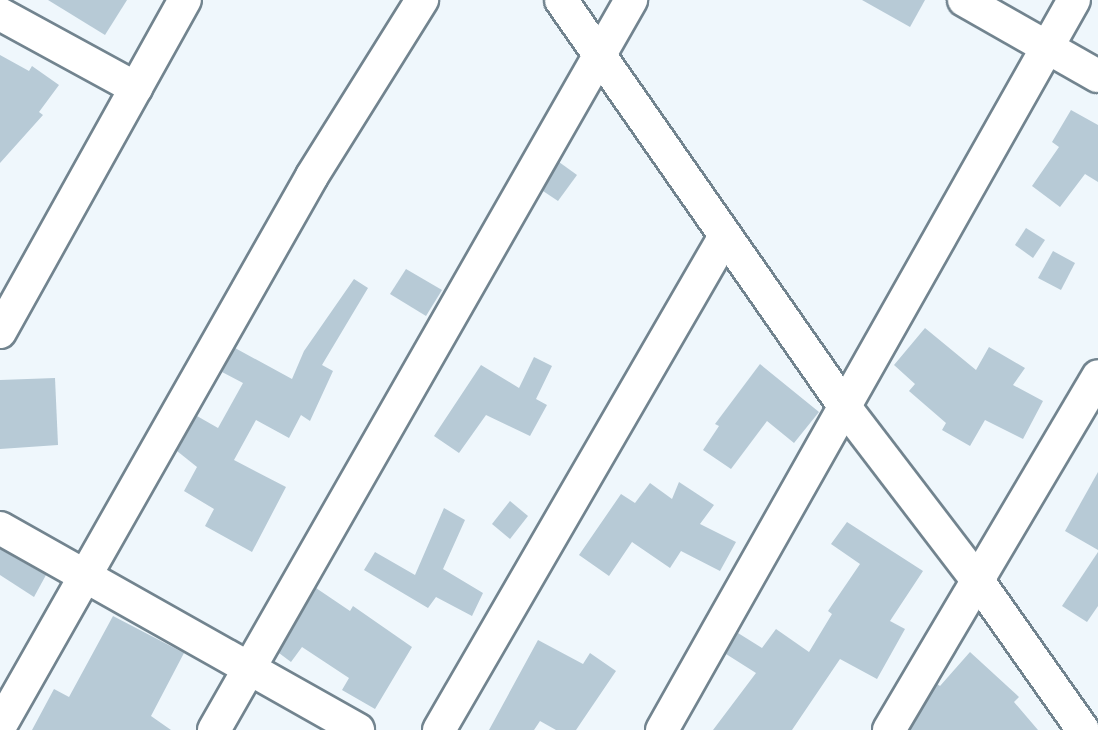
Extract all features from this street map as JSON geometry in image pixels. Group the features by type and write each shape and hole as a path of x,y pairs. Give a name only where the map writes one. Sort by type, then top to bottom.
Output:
{"street":[{"path":"0,332 184,0"},
{"path":"0,726 313,176 422,0"},
{"path":"561,0 844,406 978,581 1083,730"},
{"path":"214,730 631,0"},
{"path":"964,0 1098,76"},
{"path":"662,730 1074,0"},
{"path":"0,14 135,88"},
{"path":"439,730 725,236"},
{"path":"890,730 1098,376"},
{"path":"0,528 358,730"}],"building":[{"path":"48,0 127,0 105,35"},
{"path":"862,0 925,0 910,27"},
{"path":"0,55 29,71 32,66 59,85 39,112 43,115 0,163"},
{"path":"1071,110 1098,125 1098,182 1085,174 1060,207 1032,186 1059,147 1052,142"},
{"path":"559,162 577,175 558,201 543,191"},
{"path":"1026,228 1045,240 1033,258 1015,245"},
{"path":"1053,251 1075,263 1061,290 1038,278"},
{"path":"406,269 442,290 426,316 390,294"},
{"path":"354,279 368,288 322,365 333,371 310,421 301,415 289,438 256,420 234,460 286,487 252,552 205,526 214,509 184,491 197,467 177,451 197,416 218,428 243,383 222,372 235,348 292,379 304,351"},
{"path":"925,328 976,370 989,347 1025,368 1013,385 1043,401 1023,439 985,420 970,446 942,430 946,423 909,391 915,384 894,365"},
{"path":"534,357 552,366 536,399 547,405 530,436 486,415 459,453 434,436 481,365 519,388"},
{"path":"760,364 819,412 794,443 767,421 731,469 703,450 719,426 715,424"},
{"path":"55,378 58,445 0,449 0,380"},
{"path":"1098,472 1098,550 1065,531"},
{"path":"679,482 714,505 700,524 736,542 720,571 681,551 670,568 632,542 609,576 579,555 621,494 635,503 650,483 672,499"},
{"path":"510,501 528,516 510,539 492,524"},
{"path":"444,508 465,520 443,569 483,593 472,616 436,597 428,608 364,570 375,552 415,575"},
{"path":"847,522 923,571 890,621 905,629 877,679 840,659 792,730 713,730 756,673 726,654 738,633 762,648 776,629 809,652 832,614 828,611 860,564 831,544"},
{"path":"0,549 46,575 34,597 0,575"},
{"path":"1098,552 1098,606 1087,622 1062,606"},
{"path":"316,588 350,611 353,606 412,647 375,709 342,690 349,678 302,647 291,662 279,653"},
{"path":"113,616 184,653 151,716 171,730 32,730 54,689 69,697"},
{"path":"538,640 583,664 590,653 616,671 576,730 556,730 540,721 534,730 489,730"},
{"path":"970,652 1019,697 1014,702 1038,730 910,730 937,684 940,686"}]}
